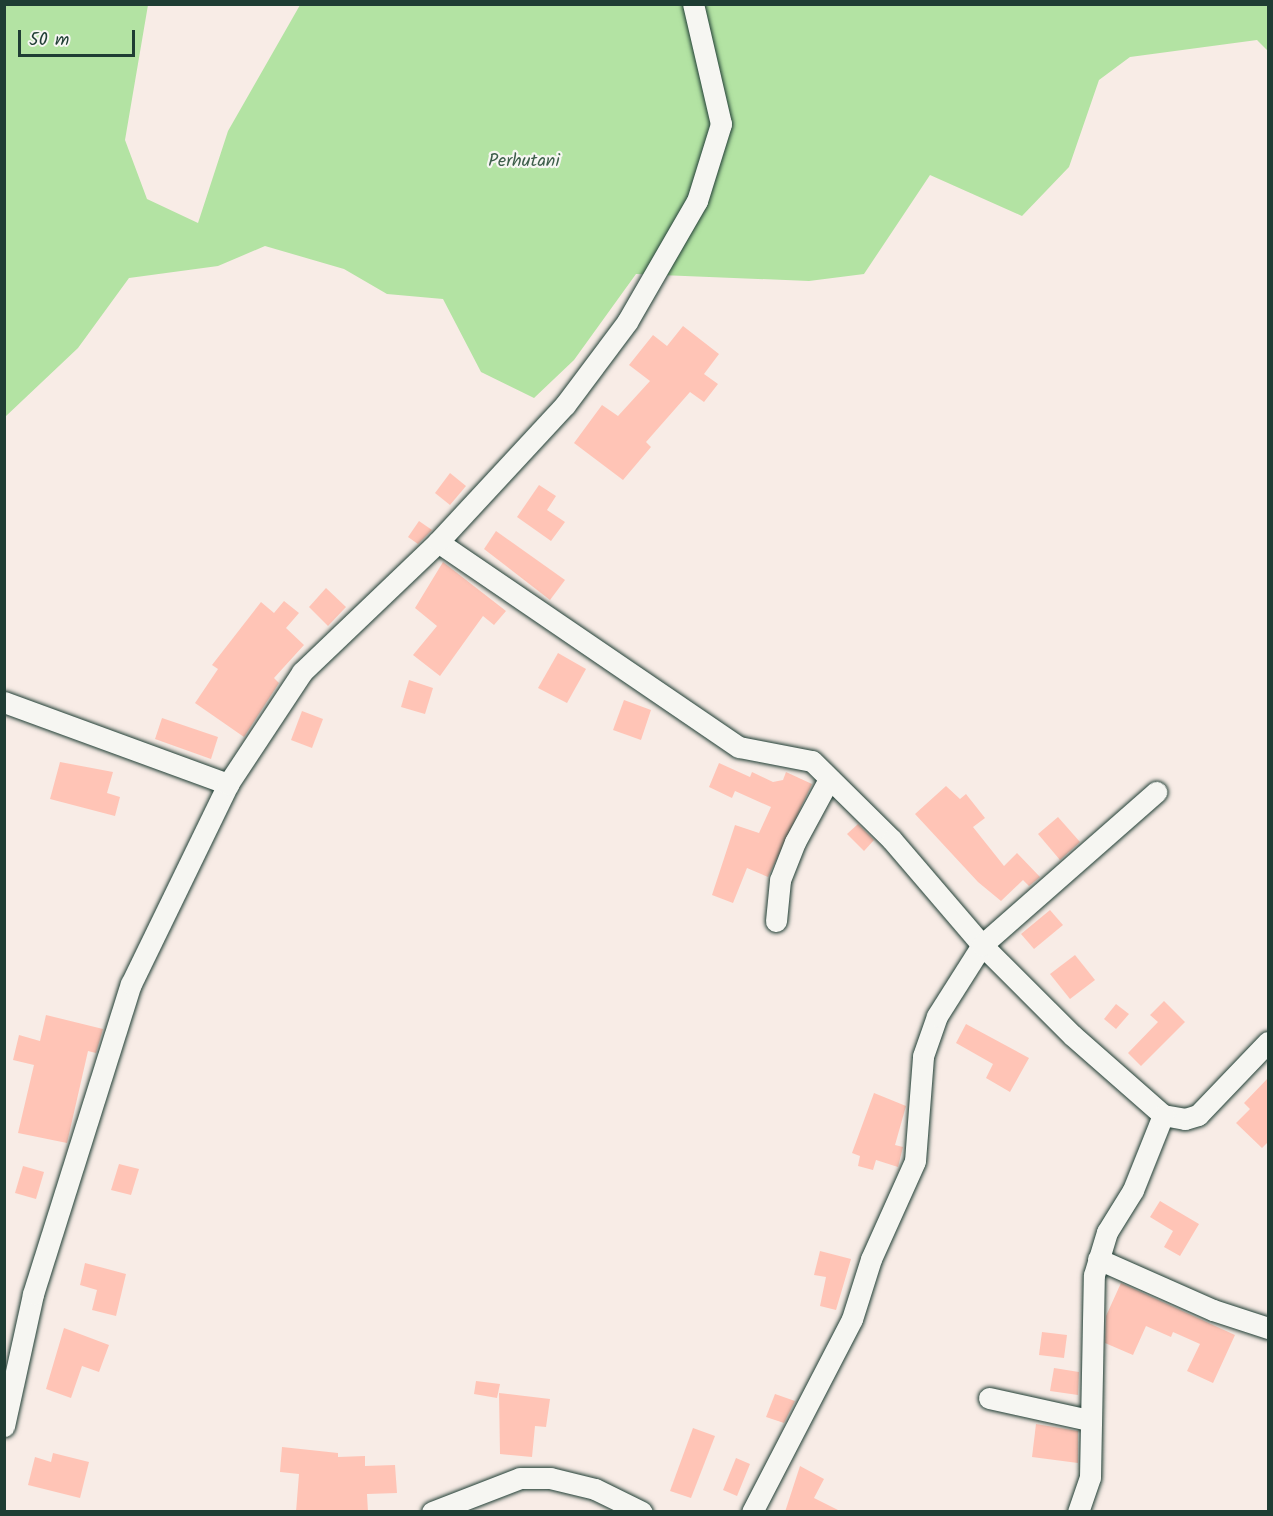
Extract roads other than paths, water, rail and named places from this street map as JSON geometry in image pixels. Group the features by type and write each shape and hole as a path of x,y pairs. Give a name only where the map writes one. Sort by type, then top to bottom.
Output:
{"street":[{"path":"4,1426 33,1294 131,984 228,784 302,672 438,542 566,405 627,322 698,201 721,124 693,4"},
{"path":"438,542 739,747 812,761 982,945 1072,1035 1163,1115 1185,1119 1198,1115 1269,1042"},
{"path":"4,702 228,784"},
{"path":"776,921 780,880 795,842 829,778"},
{"path":"752,1512 852,1319 871,1259 915,1161 923,1056 937,1016 982,945 1156,792"},
{"path":"1078,1512 1090,1477 1088,1420 1098,1259 1163,1115"},
{"path":"1098,1259 1213,1310 1269,1328"},
{"path":"989,1398 1088,1420"},
{"path":"432,1512 520,1478 550,1478 595,1489 642,1512"}],"park label":[{"name":"Perhutani","path":"524,162"}]}
